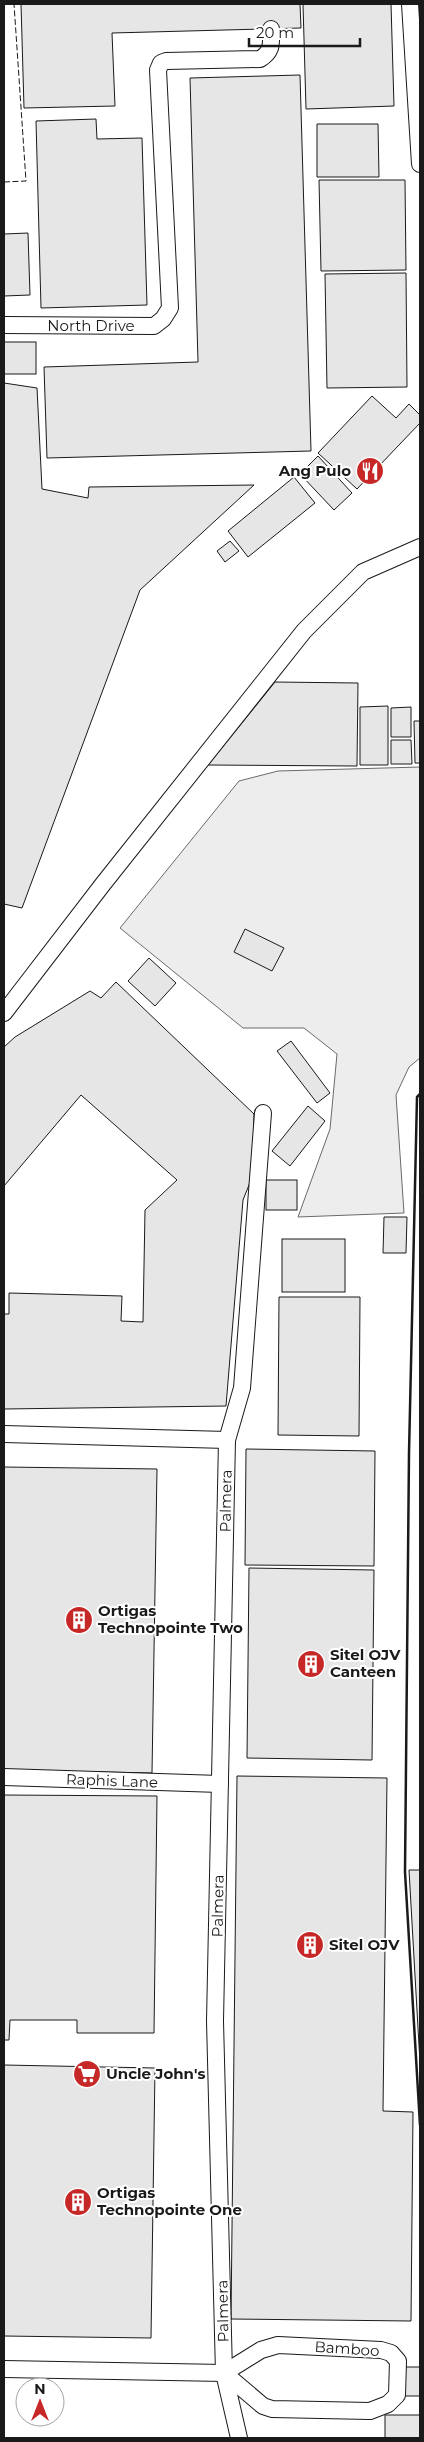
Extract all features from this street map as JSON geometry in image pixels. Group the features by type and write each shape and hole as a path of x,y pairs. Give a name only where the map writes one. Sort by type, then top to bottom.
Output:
{"lane":[{"path":"410,4 420,164"},
{"name":"North Drive","path":"4,325 154,326 163,319 170,308 158,70 161,63 166,61 260,59 268,54 272,48 271,29"},
{"path":"4,1013 103,884 304,631 363,572 420,547"},
{"name":"Palmera","path":"239,2438 224,2373 215,2021 227,1440 242,1388 263,1113"},
{"path":"4,1434 227,1440"},
{"name":"Raphis Lane","path":"4,1777 220,1784"},
{"name":"Bamboo","path":"278,2345 381,2350 391,2353 398,2361 397,2395 388,2404 370,2412 272,2409 263,2406 224,2373 261,2350 278,2345"},
{"path":"4,2369 224,2373"}],"shaded area":[{"path":"420,767 420,1058 409,1067 396,1095 404,1213 298,1217 330,1129 337,1054 304,1028 243,1028 120,928 239,781 278,771"}],"building":[{"path":"21,4 300,4 301,28 112,33 115,106 24,108"},
{"path":"303,4 391,4 394,106 306,109"},
{"path":"300,75 311,451 47,458 44,367 198,362 190,78"},
{"path":"96,119 97,139 142,138 147,305 41,308 36,121"},
{"path":"317,124 378,124 379,177 317,177"},
{"path":"319,180 405,180 406,270 321,271"},
{"path":"28,233 30,295 4,296 4,234"},
{"path":"406,273 407,387 327,388 325,274"},
{"path":"4,342 36,342 36,374 4,374"},
{"path":"4,383 37,388 42,489 88,498 89,487 254,485 140,590 22,908 4,904"},
{"path":"372,396 396,418 409,404 420,415 420,423 357,489 318,453"},
{"path":"318,456 352,493 334,510 300,474"},
{"path":"294,477 315,503 248,557 228,531"},
{"path":"230,541 239,551 225,562 217,551"},
{"path":"275,682 358,683 357,766 208,765"},
{"path":"388,706 388,765 360,765 360,707"},
{"path":"411,707 411,737 391,737 391,708"},
{"path":"414,721 420,721 420,763 415,763"},
{"path":"391,740 411,740 412,764 391,764"},
{"path":"245,929 284,948 272,971 234,952"},
{"path":"149,958 176,983 155,1006 128,981"},
{"path":"116,982 254,1114 253,1175 243,1200 226,1406 4,1409 4,1314 9,1314 9,1293 122,1296 121,1321 143,1322 145,1210 177,1180 81,1095 4,1186 4,1047 15,1037 90,991 101,998"},
{"path":"291,1041 330,1093 317,1103 277,1051"},
{"path":"308,1106 325,1121 290,1166 272,1151"},
{"path":"266,1180 297,1180 297,1210 266,1210"},
{"path":"384,1217 407,1217 406,1253 383,1253"},
{"path":"282,1239 345,1239 345,1292 282,1292"},
{"path":"279,1297 360,1297 359,1436 278,1435"},
{"path":"246,1449 375,1451 374,1566 245,1565"},
{"name":"Ortigas Technopointe Two","path":"4,1467 157,1469 152,1773 4,1770"},
{"name":"Sitel OJV Canteen","path":"249,1568 374,1570 372,1760 247,1758"},
{"name":"Sitel OJV","path":"237,1776 387,1778 383,2111 413,2112 411,2321 231,2319"},
{"path":"4,1795 157,1796 154,2033 77,2033 77,2020 10,2020 9,2040 4,2040"},
{"path":"409,1870 420,1870 420,2063"},
{"name":"Ortigas Technopointe One","path":"4,2065 155,2068 151,2338 4,2336"},
{"path":"400,2367 420,2367 420,2396 400,2396"},
{"path":"385,2415 420,2415 420,2438 385,2438"}],"fence":[{"path":"4,182 26,181 14,4"}],"wall":[{"path":"420,1094 417,1097 409,1453 405,1872 420,2125"}],"place":[{"name":"Ang Pulo","path":"370,471"},
{"name":"Ortigas Technopointe Two","path":"79,1620"},
{"name":"Sitel OJV Canteen","path":"311,1664"},
{"name":"Sitel OJV","path":"310,1945"},
{"name":"Uncle John's","path":"87,2074"},
{"name":"Ortigas Technopointe One","path":"78,2202"}]}
